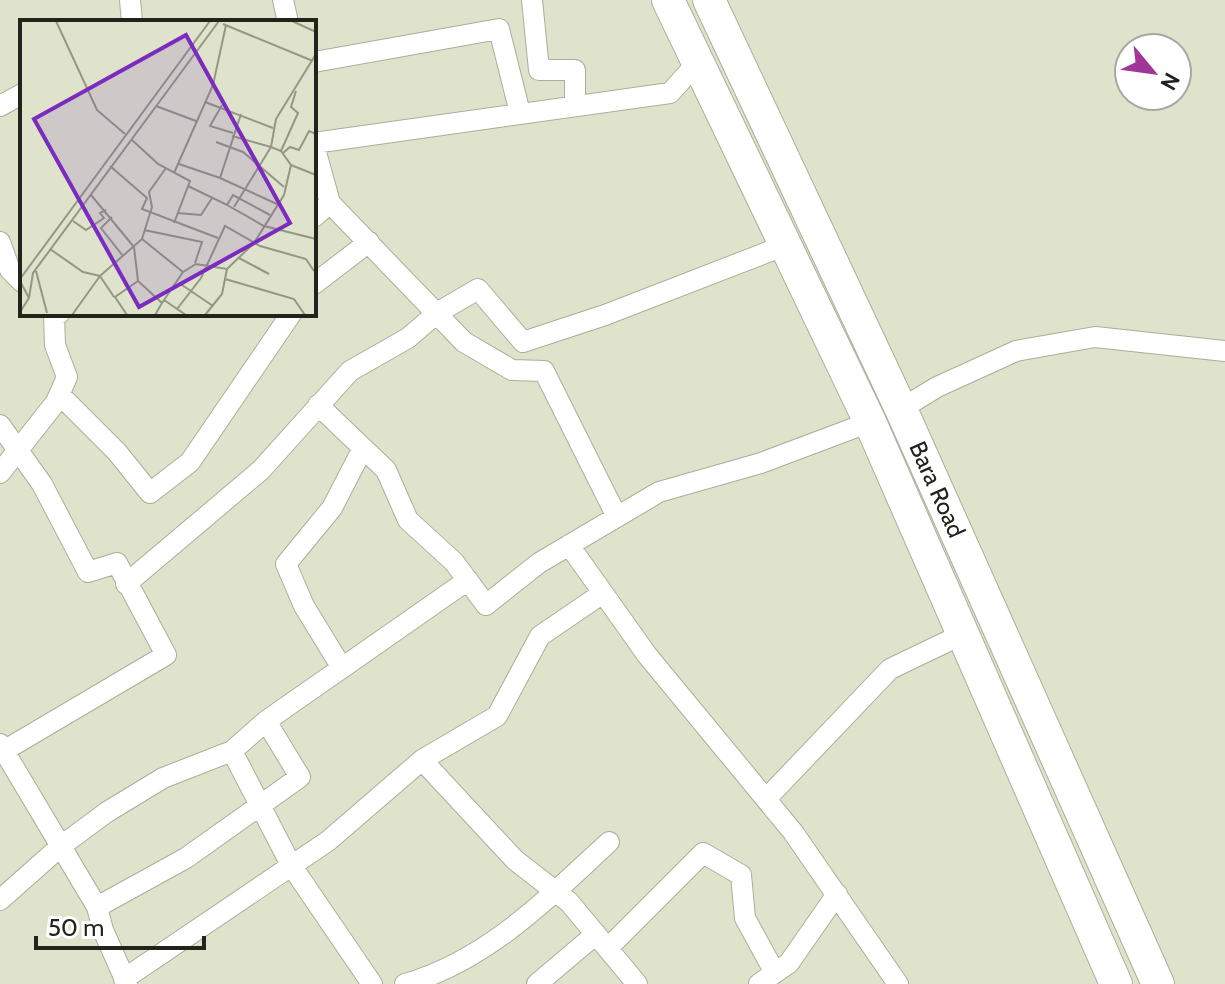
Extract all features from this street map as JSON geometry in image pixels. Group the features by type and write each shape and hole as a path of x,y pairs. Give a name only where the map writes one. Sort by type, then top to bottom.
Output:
{"main road":[{"path":"668,0 870,422 1116,984"},
{"name":"Bara Road","path":"709,0 901,409 1158,984"},
{"path":"698,62 737,58"},
{"path":"870,422 901,409"}],"street":[{"path":"130,0 132,20"},
{"path":"283,0 288,20"},
{"path":"532,0 539,70 575,70 575,106"},
{"path":"316,62 499,29 520,113"},
{"path":"316,144 670,93 698,62"},
{"path":"0,106 20,95"},
{"path":"316,160 322,210 369,242 464,342 512,370 544,371 617,517"},
{"path":"0,242 11,276"},
{"path":"316,282 369,242"},
{"path":"126,584 261,470 350,371 408,338 437,313 478,289 523,342 605,315 786,245"},
{"path":"0,473 60,395 67,377 55,345 55,316"},
{"path":"60,395 117,452 150,493 190,462 290,316"},
{"path":"901,409 937,387 1016,351 1095,337 1225,351"},
{"path":"318,405 386,470 408,520 454,562 486,605 539,563 659,492 761,463 870,422"},
{"path":"0,425 42,484 88,572 117,563 166,655 1,749 97,907 103,930 126,982 328,841 422,760 497,716 540,636 603,593"},
{"path":"342,668 304,606 286,564 332,508 363,448"},
{"path":"569,545 647,655 766,799 837,894 898,984"},
{"path":"0,900 61,846 107,812 163,778 232,751 266,721 468,580"},
{"path":"766,799 890,669 963,634"},
{"path":"97,907 186,858 300,777 266,721"},
{"path":"232,751 291,865 372,984"},
{"path":"422,760 515,860 569,902 637,984"},
{"path":"405,984 428,978 486,948 609,842"},
{"path":"537,984 602,941 703,853 741,875 745,918 767,978 789,963 837,894"}]}
